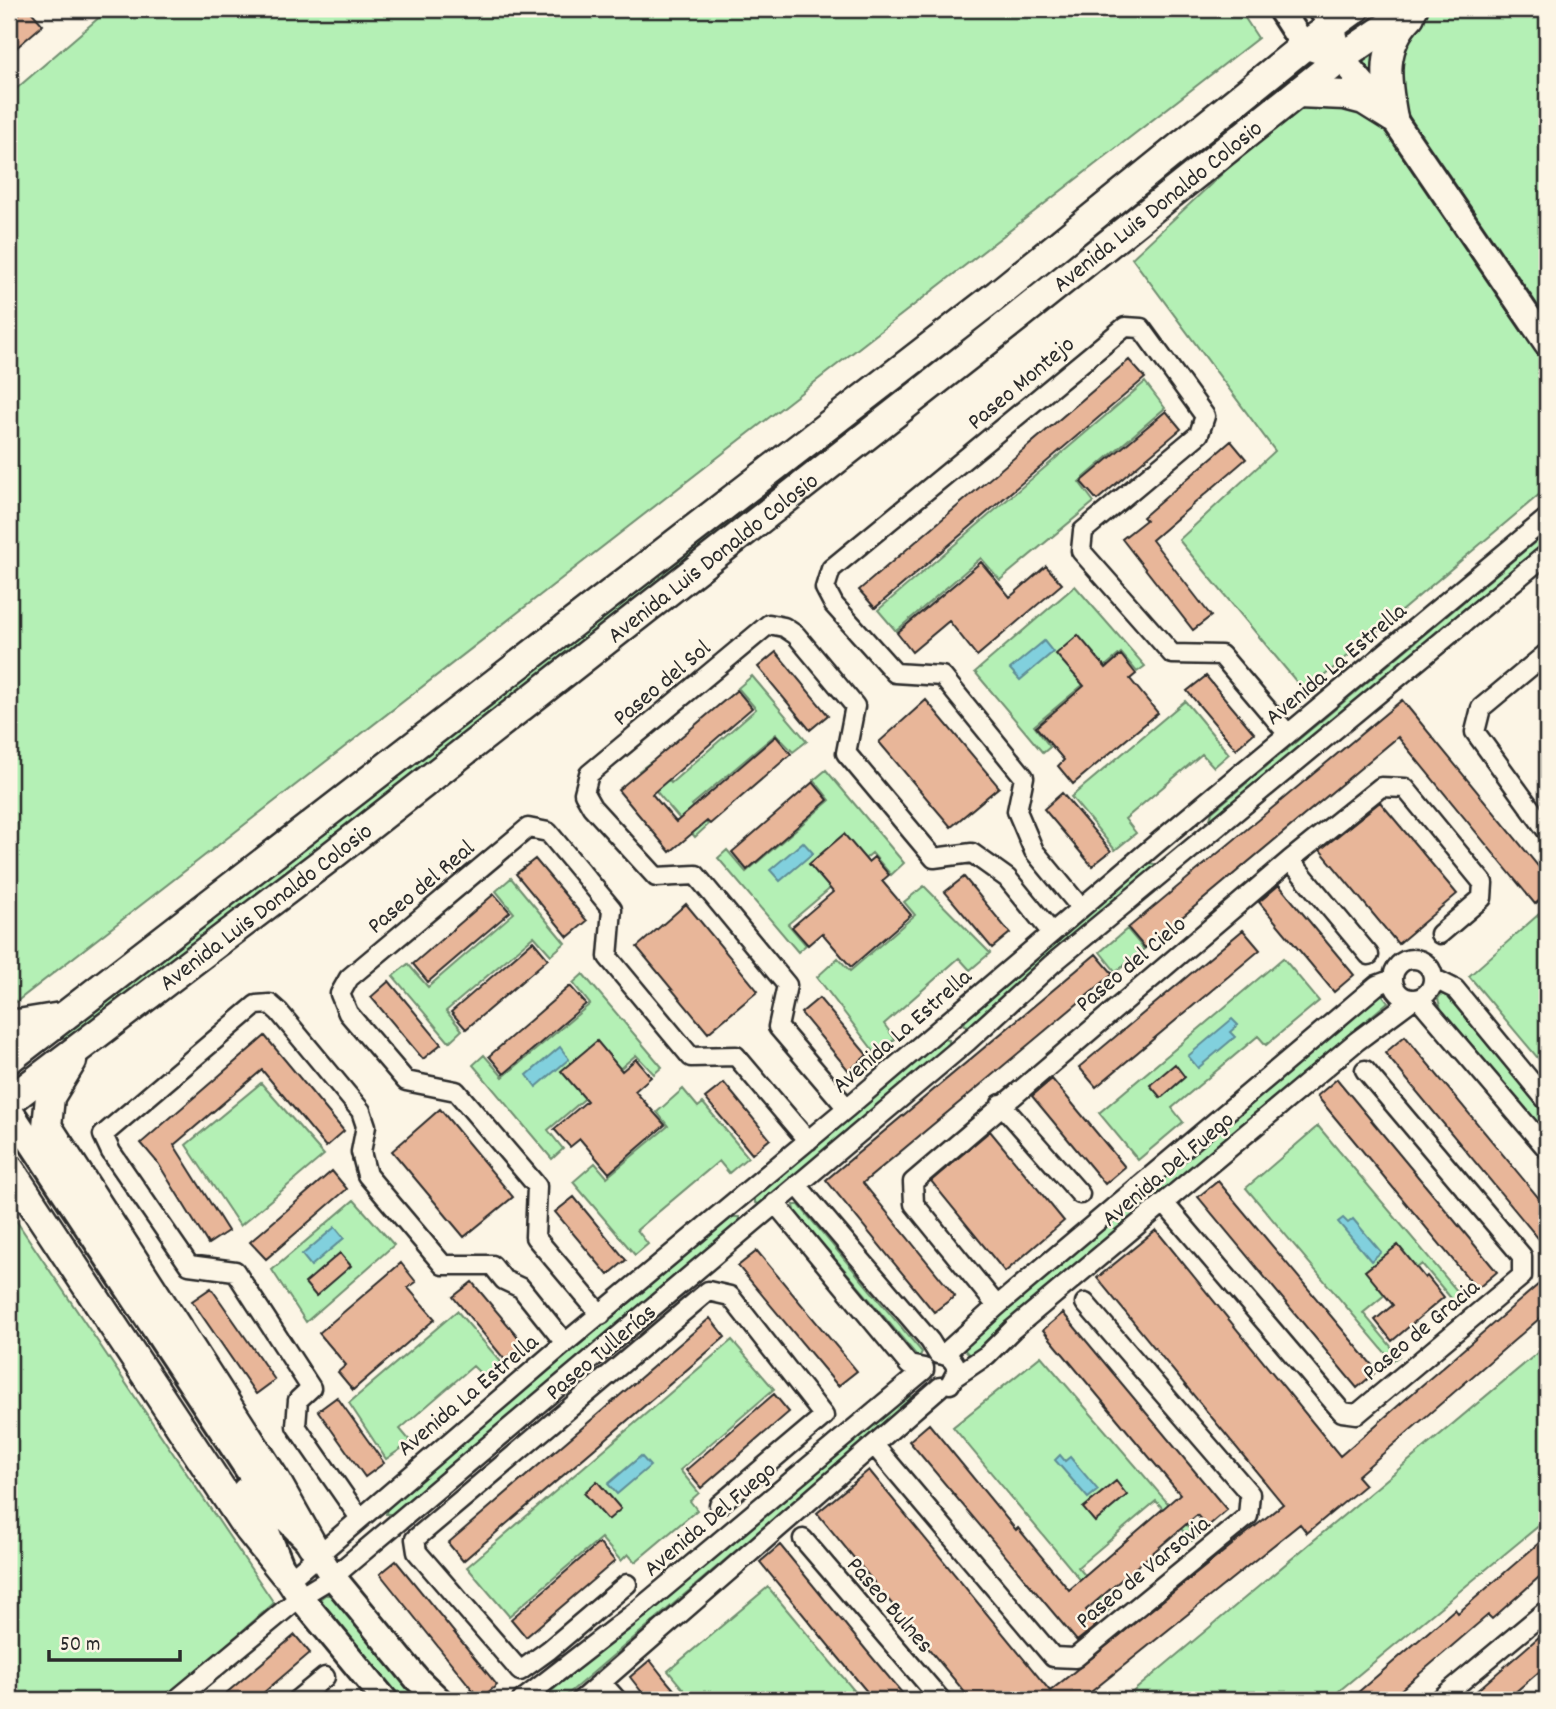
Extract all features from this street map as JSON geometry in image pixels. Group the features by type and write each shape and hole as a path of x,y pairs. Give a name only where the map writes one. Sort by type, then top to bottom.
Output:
{"main road":[{"path":"1280,9 1304,46 1341,58"},
{"name":"Avenida Luis Donaldo Colosio","path":"9,1059 987,302 1304,46 1326,17 1355,9"},
{"path":"1393,118 1386,82 1388,55 1401,25 1415,9"},
{"name":"Avenida Luis Donaldo Colosio","path":"9,1101 326,860 1341,58 1415,9"},
{"path":"1326,17 1341,58 1393,118 1547,344"},
{"path":"1298,93 1345,95 1364,100 1393,118"},
{"path":"9,1023 63,1017"},
{"path":"89,1040 64,1071 50,1097 47,1126 276,1481 333,1577 417,1679 439,1700"},
{"path":"9,1109 263,1506 291,1584"},
{"path":"9,1131 53,1202 263,1506 316,1551"},
{"path":"9,1168 243,1522 385,1700"}],"street":[{"name":"Paseo Montejo","path":"1081,908 1034,851 1017,811 1024,777 942,676 895,673 834,606 825,588 831,569 1125,327 1141,328 1205,416 1199,434 1083,531 1081,551 1172,654 1221,655 1288,734"},
{"name":"Avenida La Estrella","path":"291,1584 316,1551 359,1517 561,1338 808,1141 1192,813 1547,518"},
{"name":"Avenida La Estrella","path":"291,1584 333,1577 967,1042 1052,964 1547,554"},
{"name":"Paseo del Sol","path":"847,1108 778,1027 786,985 696,875 656,877 592,807 584,793 589,774 769,624 784,627 796,635 855,706 846,753 934,858 972,853 1007,878 1052,933"},
{"path":"1547,653 1482,708 1475,732 1547,831"},
{"name":"Paseo del Cielo","path":"992,1300 914,1204 913,1182 1001,1104 1381,786 1405,788 1483,883 1482,898 1440,934"},
{"path":"1192,813 1208,834"},
{"name":"Paseo del Real","path":"596,1309 535,1237 537,1186 456,1091 406,1081 348,1013 340,994 349,978 528,828 548,832 612,909 608,957 691,1057 736,1056 808,1141"},
{"path":"1156,844 1172,864"},
{"path":"1290,860 1369,955"},
{"path":"1415,1000 1429,991 1433,978 1428,965 1423,961 1409,959 1397,965 1393,979 1395,990 1400,995 1415,1000 1547,1149"},
{"path":"1433,978 1455,989 1547,1101"},
{"name":"Avenida Del Fuego","path":"941,1354 992,1300 1377,985 1393,979"},
{"name":"Avenida Del Fuego","path":"956,1376 987,1355 1013,1329 1169,1209 1357,1041 1415,1000"},
{"path":"359,1517 296,1426 298,1400 311,1388 234,1271 188,1265 111,1152 103,1135 256,1005 270,1004 361,1111 366,1126 360,1152 367,1175 443,1265 492,1265 504,1280 521,1287 561,1338"},
{"path":"950,1020 967,1042"},
{"name":"Paseo de Gracia","path":"1169,1209 1342,1412 1357,1413 1522,1276 1522,1256 1365,1070"},
{"path":"1001,1104 1080,1195"},
{"path":"797,1185 941,1354"},
{"path":"737,1200 753,1221"},
{"path":"775,1203 909,1365 924,1369"},
{"name":"Paseo Tullerías","path":"525,1685 417,1552 415,1539 708,1291 730,1296 824,1416 719,1505"},
{"name":"Paseo de Varsovia","path":"879,1451 1053,1657 1075,1658 1248,1516 1250,1494 1085,1303"},
{"path":"581,1700 609,1691 879,1451 940,1387 950,1384 956,1376 956,1365 949,1356 941,1354 928,1359 924,1369 930,1384 940,1387"},
{"name":"Avenida Del Fuego","path":"525,1685 639,1609 924,1369"},
{"name":"Paseo Bulnes","path":"803,1539 941,1700"},
{"path":"176,1700 291,1584"},
{"path":"525,1685 549,1650 627,1584"},
{"path":"1439,1700 1547,1610"},
{"path":"297,1700 325,1677"}],"green space":[{"path":"109,9 1239,9 1258,38 16,1002 9,992 9,95"},
{"path":"1426,9 1547,9 1547,488 1305,692 1179,540 1275,451 1132,258 1303,98"},
{"path":"1303,58 1314,62 1308,71 696,557 71,1040 62,1038 63,1029 315,841 690,547"},
{"path":"1145,382 1165,408 1079,482 1094,502 1000,580 981,558 896,631 878,610"},
{"path":"1547,532 1547,541 1210,819 1212,812"},
{"path":"1075,586 1145,666 1137,672 1121,653 1034,726 1050,747 1043,753 975,672"},
{"path":"752,676 807,741 793,752 776,734 692,805 708,825 695,837 639,771 652,761 671,783 756,709 738,688"},
{"path":"1185,701 1229,754 1214,767 1202,754 1125,819 1136,833 1115,850 1071,797"},
{"path":"826,770 904,863 891,875 872,853 788,924 806,945 798,952 718,858 727,850 746,872 830,800 814,780"},
{"path":"1149,863 1155,864 1155,869 969,1026 964,1025 965,1021"},
{"path":"511,878 565,943 551,955 534,936 446,1011 462,1030 449,1042 393,976 408,964 428,987 514,913 496,891"},
{"path":"924,886 990,953 970,970 959,958 884,1024 895,1039 876,1054 817,977 838,958 850,971 915,915 904,902"},
{"path":"1547,907 1547,1069 1469,976"},
{"path":"1127,929 1144,949 1116,972 1100,952"},
{"path":"1283,958 1319,1001 1266,1045 1258,1036 1172,1108 1183,1122 1138,1160 1099,1113"},
{"path":"583,974 662,1067 654,1074 636,1055 548,1130 563,1149 552,1159 473,1065 484,1055 503,1077 590,1004 573,983"},
{"path":"1381,993 1388,1002 970,1356 962,1347"},
{"path":"1441,994 1447,996 1547,1116 1547,1135 1441,1009 1438,999"},
{"path":"941,1039 949,1040 949,1045 760,1204 755,1203 755,1197"},
{"path":"261,1083 324,1155 240,1226 186,1145"},
{"path":"683,1089 698,1107 703,1103 748,1157 729,1173 719,1161 637,1230 648,1244 635,1255 573,1182 595,1163 607,1177 668,1126 657,1112"},
{"path":"1318,1126 1463,1298 1456,1304 1422,1264 1363,1313 1399,1356 1392,1361 1246,1188"},
{"path":"354,1200 394,1245 306,1322 272,1270"},
{"path":"794,1205 799,1205 922,1352 920,1356 917,1356 795,1211"},
{"path":"9,1210 274,1603 164,1700 9,1700"},
{"path":"732,1217 739,1217 738,1224 394,1514 386,1514 387,1506"},
{"path":"457,1311 501,1362 484,1377 473,1366 400,1429 411,1442 386,1459 349,1403"},
{"path":"732,1340 774,1389 680,1470 699,1493 690,1501 697,1510 635,1562 628,1554 621,1561 601,1538 509,1616 467,1567"},
{"path":"1547,1345 1547,1519 1328,1700 1123,1700"},
{"path":"1041,1356 1197,1537 1192,1541 1156,1501 1078,1567 1112,1607 1107,1612 953,1427"},
{"path":"906,1394 911,1396 909,1403 561,1700 541,1700"},
{"path":"768,1587 862,1700 692,1700 668,1671"},
{"path":"325,1595 333,1595 421,1700 402,1700 324,1609 320,1599"}],"water":[{"path":"1044,641 1053,652 1020,680 1010,669"},
{"path":"803,842 813,853 780,881 770,870"},
{"path":"1232,1019 1238,1025 1230,1032 1235,1037 1198,1068 1188,1056"},
{"path":"560,1047 569,1059 536,1087 527,1075"},
{"path":"1343,1218 1348,1223 1353,1219 1381,1252 1371,1261 1338,1222"},
{"path":"335,1227 344,1238 311,1266 302,1255"},
{"path":"1060,1455 1065,1461 1070,1457 1098,1490 1088,1498 1055,1460"},
{"path":"641,1456 650,1466 617,1494 608,1484"}],"building":[{"path":"25,9 29,9 43,25 9,54 9,22"},
{"path":"1129,360 1145,378 875,608 859,590"},
{"path":"1166,411 1181,429 1097,500 1081,482"},
{"path":"1231,441 1246,459 1152,540 1211,616 1193,630 1122,539 1146,520 1143,517"},
{"path":"981,562 1010,597 1046,566 1062,584 977,656 949,621 912,652 897,633"},
{"path":"1078,635 1106,668 1121,655 1136,674 1130,679 1158,713 1073,784 1058,766 1064,760 1036,727 1084,686 1056,654"},
{"path":"776,652 828,715 810,730 758,667"},
{"path":"1206,676 1254,733 1236,749 1187,691"},
{"path":"737,690 752,708 652,794 676,822 776,736 791,754 710,824 707,821 670,852 618,790"},
{"path":"926,700 999,787 951,827 879,742"},
{"path":"1402,700 1547,877 1547,894 1535,904 1398,737 1145,948 1128,928"},
{"path":"813,782 828,800 747,870 732,852"},
{"path":"1062,793 1111,851 1092,866 1044,809"},
{"path":"1380,802 1457,894 1398,944 1320,850"},
{"path":"844,834 868,862 874,857 889,875 882,881 911,915 851,967 822,933 808,945 792,927 833,892 809,864"},
{"path":"535,859 587,921 568,937 516,874"},
{"path":"964,877 1010,933 992,948 945,892"},
{"path":"1279,885 1354,975 1334,992 1259,902"},
{"path":"494,894 510,912 428,982 413,964"},
{"path":"686,904 758,991 708,1033 637,947"},
{"path":"1243,930 1260,950 1096,1087 1079,1067"},
{"path":"533,941 548,959 466,1029 451,1012"},
{"path":"1096,954 1113,974 863,1183 955,1296 934,1312 826,1180"},
{"path":"389,981 441,1044 423,1059 371,997"},
{"path":"570,986 586,1004 504,1074 489,1056"},
{"path":"819,998 867,1055 849,1071 801,1013"},
{"path":"265,1036 344,1131 326,1147 262,1070 174,1145 228,1231 208,1244 158,1163 141,1143"},
{"path":"1405,1036 1547,1208 1547,1249 1385,1053"},
{"path":"597,1041 622,1071 636,1059 651,1077 635,1091 665,1125 609,1173 580,1139 570,1147 554,1129 587,1101 561,1071"},
{"path":"1175,1064 1185,1077 1161,1098 1150,1085"},
{"path":"1052,1079 1125,1167 1105,1184 1032,1096"},
{"path":"1337,1079 1497,1272 1477,1289 1317,1096"},
{"path":"724,1083 770,1139 752,1154 705,1098"},
{"path":"440,1109 513,1197 464,1237 392,1151"},
{"path":"990,1131 1064,1221 1005,1272 931,1181"},
{"path":"332,1171 347,1189 266,1259 250,1242"},
{"path":"1218,1181 1377,1371 1357,1388 1198,1197"},
{"path":"574,1197 626,1260 608,1275 555,1212"},
{"path":"1156,1230 1340,1456 1547,1277 1547,1312 1357,1476 1365,1485 1307,1533 1300,1524 1081,1700 971,1700 817,1513 869,1470 1050,1691 1283,1504 1097,1278"},
{"path":"1398,1245 1444,1297 1392,1341 1375,1320 1393,1305 1365,1271"},
{"path":"757,1251 857,1371 838,1386 738,1266"},
{"path":"340,1253 351,1266 316,1296 305,1283"},
{"path":"401,1263 416,1282 408,1288 435,1319 353,1390 338,1372 346,1365 319,1333"},
{"path":"472,1282 524,1344 505,1360 453,1297"},
{"path":"211,1288 275,1380 256,1394 192,1301"},
{"path":"1063,1313 1227,1510 1207,1527 1197,1515 1086,1610 1097,1625 1077,1641 909,1441 929,1424 1069,1590 1180,1494 1043,1330"},
{"path":"710,1318 725,1337 463,1561 448,1543"},
{"path":"774,1394 789,1412 701,1488 686,1470"},
{"path":"337,1397 384,1463 365,1477 318,1411"},
{"path":"597,1481 621,1509 608,1520 584,1493"},
{"path":"1116,1481 1127,1495 1095,1522 1083,1508"},
{"path":"1547,1536 1547,1570 1492,1619 1488,1615 1389,1700 1349,1700 1455,1609 1458,1613"},
{"path":"599,1543 615,1561 526,1637 511,1619"},
{"path":"780,1545 908,1700 874,1700 838,1657 760,1562"},
{"path":"396,1561 497,1685 480,1699 380,1574"},
{"path":"1547,1630 1547,1665 1506,1700 1466,1700"},
{"path":"295,1635 310,1653 255,1700 218,1700"},
{"path":"650,1660 683,1700 648,1700 630,1677"}]}
